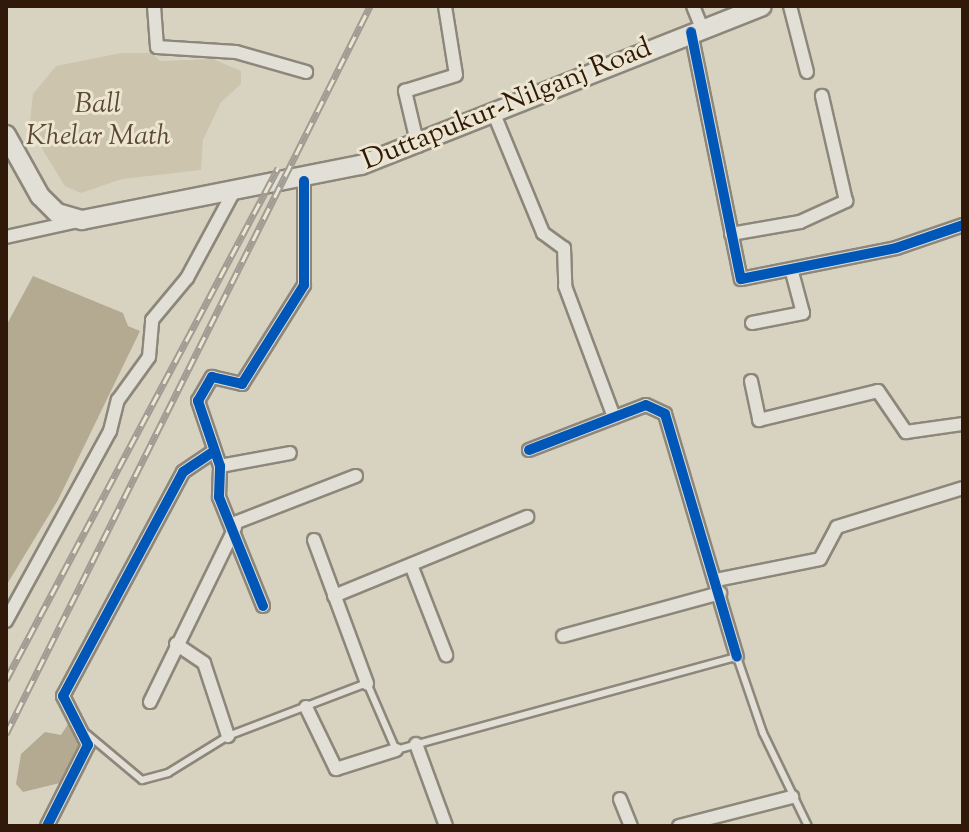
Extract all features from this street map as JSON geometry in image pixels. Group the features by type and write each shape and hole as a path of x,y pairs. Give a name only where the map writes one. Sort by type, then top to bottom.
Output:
{"main road":[{"name":"Duttapukur-Nilganj Road","path":"82,220 304,181 418,146 696,30 762,6"},
{"path":"6,135 40,196 57,213 82,220"}],"street":[{"path":"154,6 157,47 236,52 306,72"},
{"path":"418,146 405,91 456,75 445,6"},
{"path":"693,6 741,279 792,272 963,225"},
{"path":"790,6 807,72"},
{"path":"731,234 800,222 846,201 822,96"},
{"path":"494,114 543,233 564,248 565,286 614,417"},
{"path":"263,606 234,526 219,497 220,466 198,401 212,377 242,384 304,285 304,181"},
{"path":"6,621 110,431 118,400 149,357 152,320 187,278 234,191"},
{"path":"6,237 82,220"},
{"path":"752,323 803,313 792,272"},
{"path":"751,381 759,420 882,391 906,432 963,424"},
{"path":"529,450 646,405 665,414 737,657"},
{"path":"48,826 82,761 86,732 63,696 183,472 214,451"},
{"path":"220,466 290,453"},
{"path":"150,702 234,526 356,476"},
{"path":"563,636 718,586 820,559 837,527 963,488"},
{"path":"334,596 527,517"},
{"path":"314,540 367,683"},
{"path":"411,565 446,655"},
{"path":"176,644 204,663 228,736"},
{"path":"306,707 336,769 396,750"},
{"path":"416,744 446,826"},
{"path":"679,826 792,797"},
{"path":"620,799 631,826"}],"lane":[{"path":"86,732 142,780 168,773 228,736 367,683 396,750 737,657 792,797 808,826"}],"green space":[{"name":"Ball Khelar Math","path":"121,53 152,53 160,61 213,59 241,71 241,84 221,102 203,140 201,170 122,179 81,193 65,186 44,152 30,121 33,94 56,66"}],"shaded area":[{"path":"33,276 123,313 128,326 140,331 58,500 6,586 6,326"},
{"path":"68,724 83,745 64,782 23,792 16,784 21,754 45,732 61,735"}],"railway":[{"path":"6,734 370,6"},
{"path":"6,680 278,168"}],"cycle path":[{"path":"691,32 741,279 896,248 963,225"},
{"path":"263,606 219,497 220,466 198,401 212,377 242,384 304,285 304,181"},
{"path":"529,450 646,405 665,414 737,657"},
{"path":"47,826 88,745 63,696 183,472 214,451"}]}
